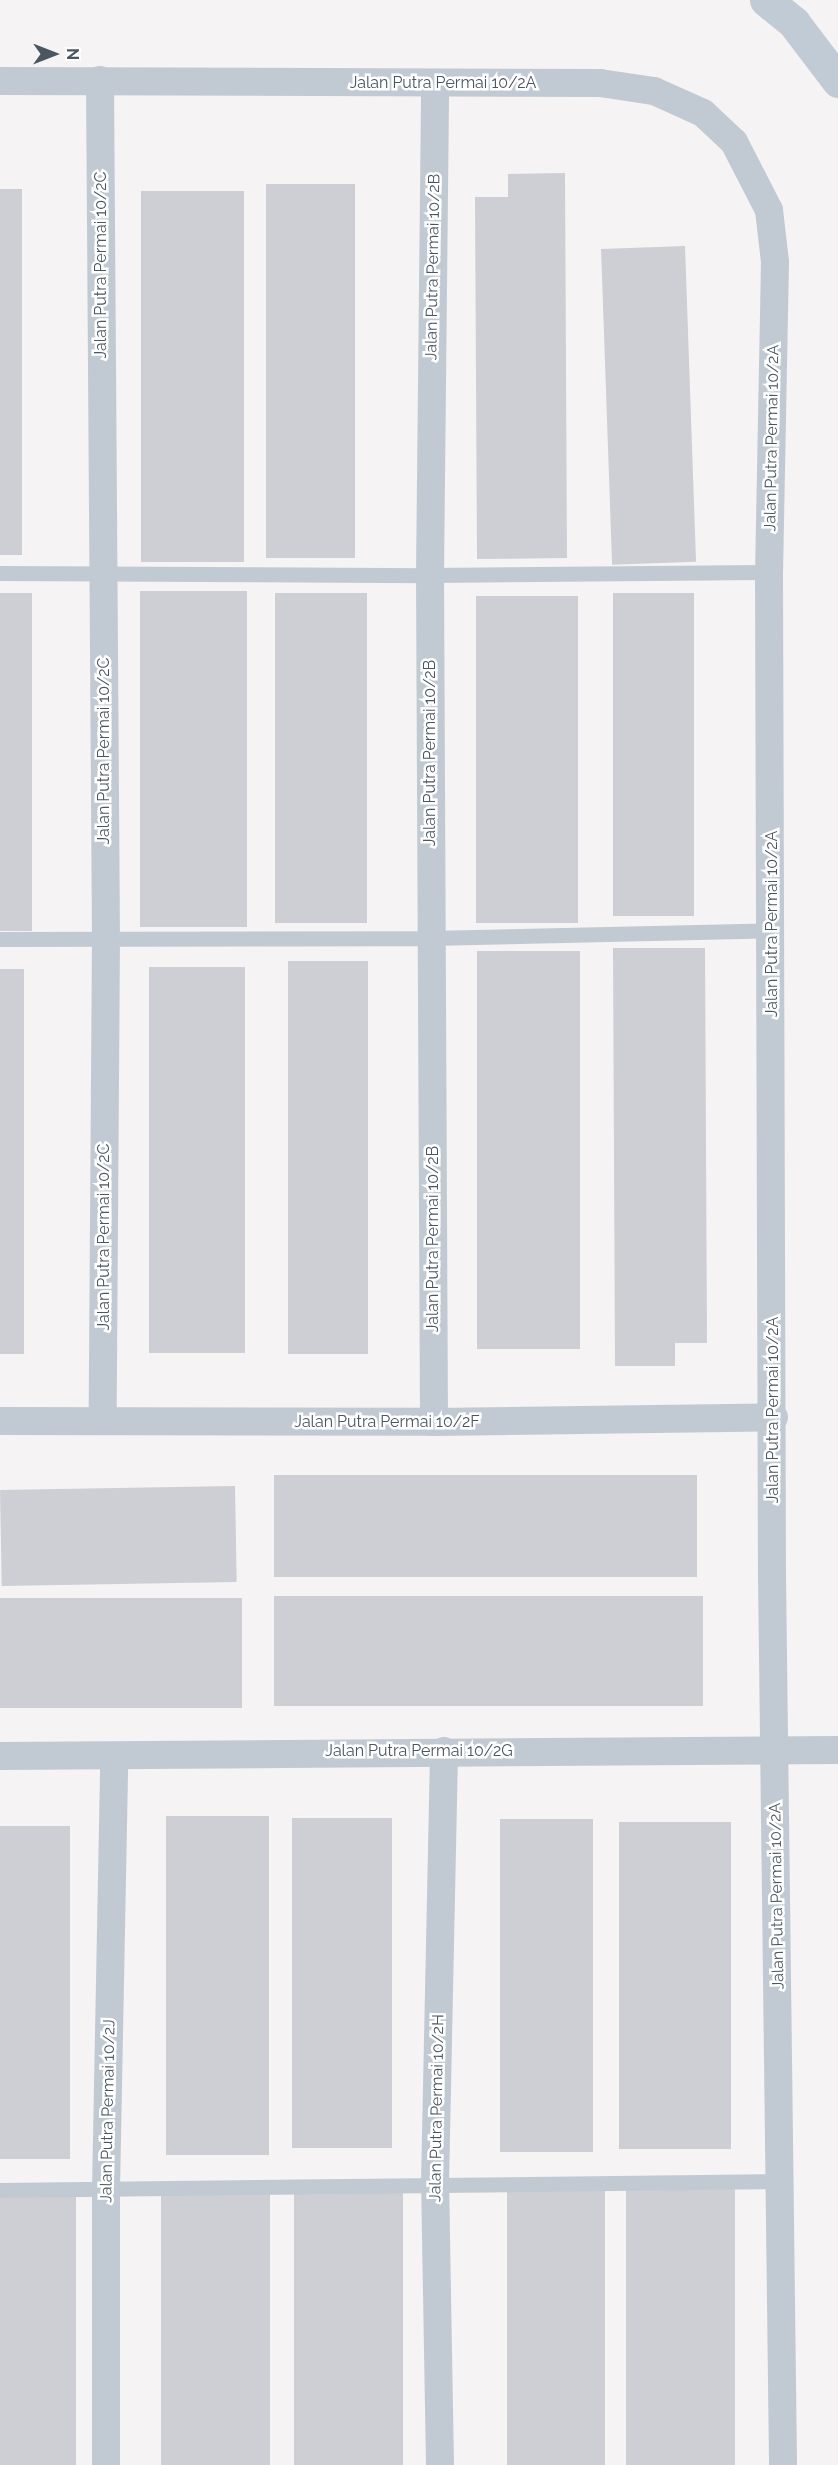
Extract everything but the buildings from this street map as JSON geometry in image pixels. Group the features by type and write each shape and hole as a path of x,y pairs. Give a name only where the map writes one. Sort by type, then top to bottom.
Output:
{"main road":[{"path":"766,0 794,23 838,81"}],"street":[{"name":"Jalan Putra Permai 10/2C","path":"100,80 106,936 103,1421"},
{"name":"Jalan Putra Permai 10/2A","path":"0,81 600,83 654,91 703,113 734,142 769,210 775,262 769,572 774,1750 782,2181 783,2465"},
{"name":"Jalan Putra Permai 10/2B","path":"434,1422 430,575 435,83"},
{"name":"Jalan Putra Permai 10/2F","path":"0,1420 434,1422 774,1417"},
{"name":"Jalan Putra Permai 10/2G","path":"0,1756 114,1757 444,1751 838,1750"},
{"name":"Jalan Putra Permai 10/2H","path":"440,2465 435,2183 444,1751"},
{"name":"Jalan Putra Permai 10/2J","path":"106,2465 106,2190 114,1757"}],"lane":[{"path":"0,573 430,575 769,572"},
{"path":"0,939 106,936 430,938 772,930"},
{"path":"0,2190 435,2183 782,2181"}]}
